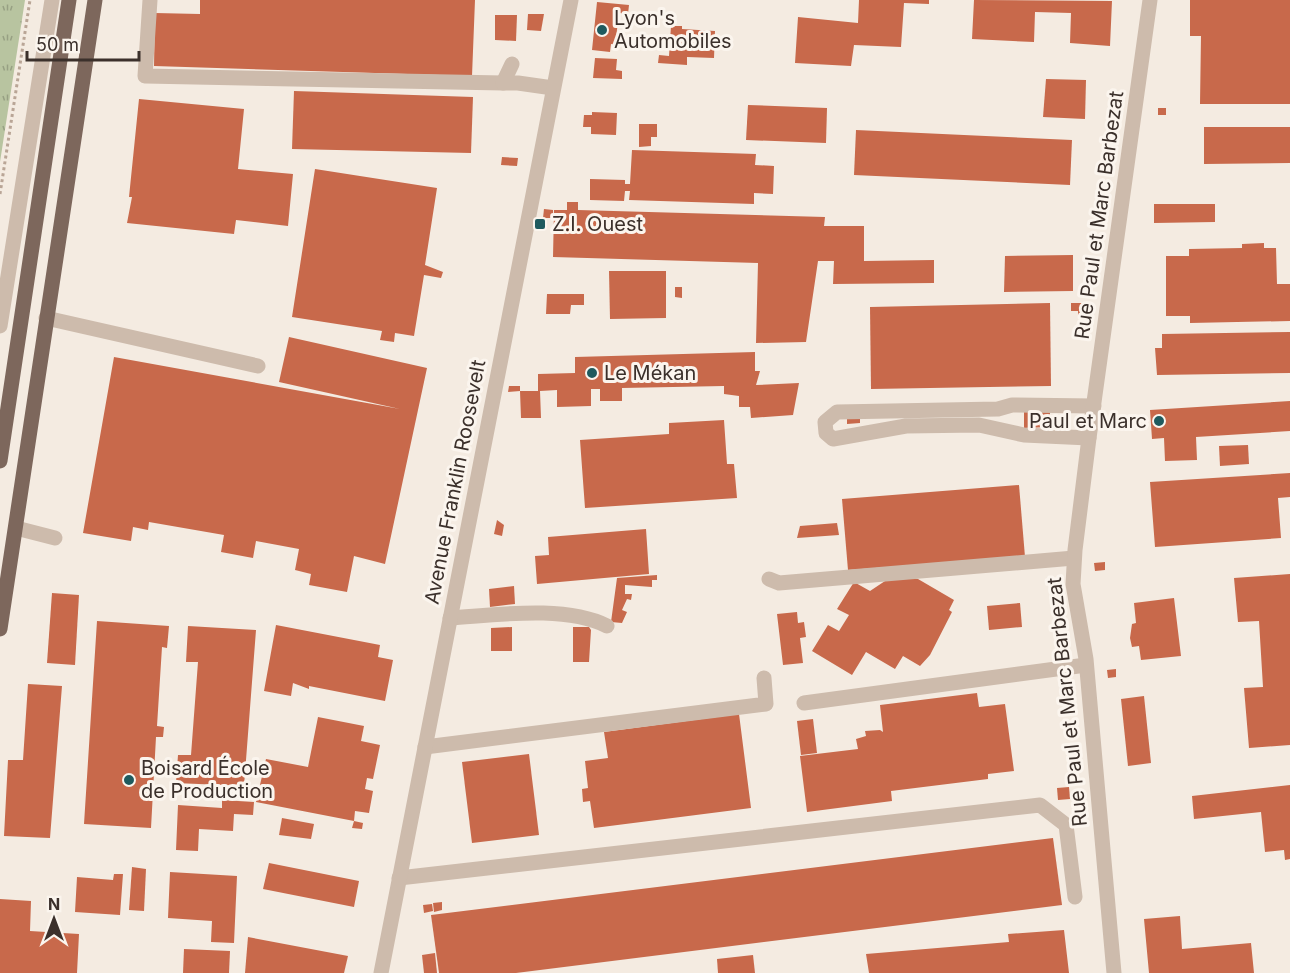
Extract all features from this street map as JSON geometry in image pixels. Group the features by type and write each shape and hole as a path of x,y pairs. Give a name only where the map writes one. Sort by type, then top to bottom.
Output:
{"main road":[{"path":"0,461 2,431 69,0"},
{"path":"0,628 95,0"}],"street":[{"path":"0,326 52,0"},
{"path":"150,0 145,76 503,83 553,88"},
{"name":"Avenue Franklin Roosevelt","path":"381,973 570,0"},
{"name":"Rue Paul et Marc Barbezat","path":"1114,973 1086,665 1074,594 1074,558 1150,0"},
{"path":"503,83 512,64"},
{"path":"46,318 258,366"},
{"path":"1089,438 1024,435 979,425 906,426 833,440 826,432 825,422 837,412 998,409 1012,405 1094,406"},
{"path":"16,528 55,538"},
{"path":"769,579 779,583 1074,558"},
{"path":"450,618 522,614 588,617 607,626"},
{"path":"804,704 1086,665"},
{"path":"425,747 766,704 764,678"},
{"path":"399,878 1040,805 1066,825 1075,897"}],"path":[{"path":"0,194 30,0"}],"green space":[{"path":"0,0 25,0 0,162"}],"building":[{"path":"200,0 475,0 472,76 154,66 155,13 200,14"},
{"path":"859,0 929,0 929,4 904,3 901,47 854,45 851,66 795,63 798,17 858,23"},
{"path":"974,0 1112,1 1110,46 1070,43 1071,13 1035,12 1034,42 972,39"},
{"path":"1190,0 1290,0 1290,104 1200,104 1201,36 1190,36"},
{"path":"597,2 629,5 628,14 619,13 616,38 621,38 620,45 611,44 610,52 592,50"},
{"path":"528,14 544,14 541,31 527,30"},
{"path":"495,15 517,15 516,41 495,40"},
{"path":"671,26 715,31 714,58 687,57 687,65 658,63 659,55 669,56"},
{"path":"595,58 617,59 616,70 622,71 622,79 593,78"},
{"path":"1046,79 1086,80 1085,119 1043,117"},
{"path":"294,91 473,97 471,153 292,149"},
{"path":"139,99 244,109 238,169 293,174 288,226 236,220 234,234 127,223 132,197 129,197"},
{"path":"748,105 827,108 826,143 746,140"},
{"path":"1158,108 1166,108 1166,115 1158,115"},
{"path":"592,112 617,113 616,135 591,134 591,127 583,127 584,115 592,115"},
{"path":"639,124 657,124 657,137 651,137 651,146 639,147"},
{"path":"1204,127 1290,127 1290,163 1204,164"},
{"path":"856,130 1072,140 1070,185 854,175"},
{"path":"632,150 756,154 755,165 774,166 773,194 754,193 754,204 629,200 630,191 625,191 624,201 590,200 590,179 625,180 625,184 630,184"},
{"path":"502,157 518,158 517,166 501,165"},
{"path":"315,169 437,188 425,265 443,272 441,278 424,275 414,336 395,333 394,342 380,340 382,331 292,317"},
{"path":"567,202 578,202 578,210 825,217 824,226 864,226 864,261 934,260 934,283 833,284 834,261 818,261 806,342 756,343 758,263 553,257 554,210 567,210"},
{"path":"1154,204 1215,204 1215,222 1154,223"},
{"path":"544,209 553,210 553,218 543,218"},
{"path":"1264,243 1264,248 1276,248 1277,284 1290,284 1290,321 1190,323 1190,316 1166,316 1166,256 1189,256 1189,249 1242,248 1242,244"},
{"path":"1073,255 1073,291 1004,292 1005,256"},
{"path":"609,271 666,271 666,318 610,319"},
{"path":"675,287 682,287 682,298 675,297"},
{"path":"547,294 584,294 584,305 571,305 570,314 546,314"},
{"path":"1050,303 1051,386 871,389 870,307"},
{"path":"1071,303 1083,303 1083,311 1092,310 1091,316 1078,316 1078,311 1071,311"},
{"path":"1290,332 1290,373 1157,375 1155,348 1162,348 1162,334"},
{"path":"289,337 427,368 385,564 354,556 347,592 309,585 311,574 295,570 299,549 256,541 253,558 221,552 224,535 149,522 148,530 133,527 131,541 83,533 114,357 400,409 279,382"},
{"path":"755,352 755,371 760,371 756,385 799,383 793,415 751,418 750,407 739,407 739,396 724,394 724,386 622,388 622,401 600,401 600,389 591,389 591,406 557,407 557,390 540,391 541,418 521,418 520,391 538,391 538,374 575,373 575,357"},
{"path":"509,386 520,386 520,391 508,392"},
{"path":"1290,401 1290,431 1196,437 1197,460 1165,461 1164,438 1152,439 1150,410"},
{"path":"1024,410 1050,410 1050,427 1024,428"},
{"path":"847,417 860,417 860,423 847,424"},
{"path":"724,420 727,464 734,464 737,498 585,508 580,440 669,434 669,423"},
{"path":"1248,445 1249,464 1220,466 1219,446"},
{"path":"1290,473 1290,497 1278,498 1281,538 1155,547 1150,482"},
{"path":"1019,485 1025,557 848,570 842,499"},
{"path":"497,520 504,525 502,536 494,534"},
{"path":"837,523 839,535 797,538 800,526"},
{"path":"646,529 649,574 537,584 535,556 549,555 548,537"},
{"path":"1105,562 1105,570 1095,571 1094,563"},
{"path":"1290,574 1290,745 1249,748 1244,688 1263,687 1259,621 1238,622 1234,578"},
{"path":"657,575 657,580 652,580 652,587 625,585 625,594 632,594 631,600 627,599 622,610 627,612 622,623 611,622 617,578"},
{"path":"888,579 918,579 954,600 949,610 952,612 930,655 920,666 903,656 895,669 866,652 852,675 812,651 828,625 839,631 849,615 837,609 854,582 870,591"},
{"path":"514,586 515,604 490,607 489,589"},
{"path":"52,593 79,595 75,665 47,663"},
{"path":"1174,598 1181,656 1141,660 1139,646 1132,647 1130,638 1132,624 1136,623 1134,603"},
{"path":"1020,603 1022,627 989,630 987,606"},
{"path":"797,612 798,623 804,622 806,637 800,638 803,663 783,665 777,614"},
{"path":"97,621 169,626 167,648 162,647 157,726 164,727 163,737 156,737 151,828 84,824"},
{"path":"276,625 380,645 378,657 393,660 385,701 309,686 309,689 293,683 291,696 264,691"},
{"path":"188,626 256,630 244,786 176,783 178,755 191,755 198,662 186,662"},
{"path":"512,627 512,651 491,651 491,628"},
{"path":"573,627 589,627 591,630 589,662 573,662"},
{"path":"1116,669 1116,677 1108,678 1107,670"},
{"path":"28,684 62,686 50,838 4,836 8,760 23,760"},
{"path":"977,693 979,707 1005,704 1014,771 988,774 988,779 891,791 892,801 807,812 800,756 858,749 856,739 866,736 865,731 880,730 883,732 880,705"},
{"path":"1144,696 1151,763 1128,766 1121,699"},
{"path":"739,714 751,808 594,828 590,801 583,802 582,789 588,788 585,761 608,758 604,732"},
{"path":"318,717 364,726 361,741 380,745 373,779 367,778 365,789 373,791 369,813 355,811 354,821 256,802 266,759 308,767"},
{"path":"813,719 817,753 801,755 797,721"},
{"path":"529,754 539,835 472,843 462,762"},
{"path":"1290,785 1290,859 1285,860 1284,850 1265,852 1261,812 1194,819 1192,796"},
{"path":"1069,787 1070,799 1058,800 1057,788"},
{"path":"222,800 254,802 253,815 234,814 233,831 199,829 198,851 176,850 178,805 222,808"},
{"path":"282,818 314,824 311,839 279,835"},
{"path":"354,821 363,823 362,829 352,828"},
{"path":"1053,838 1062,905 516,973 439,973 431,915"},
{"path":"269,863 359,881 354,907 263,889"},
{"path":"132,867 146,869 144,911 129,910"},
{"path":"170,872 237,876 234,943 211,942 212,921 168,918"},
{"path":"114,874 123,874 120,915 75,912 77,877 113,880"},
{"path":"0,899 31,901 30,931 79,934 77,973 0,973"},
{"path":"442,902 442,910 434,912 433,903"},
{"path":"432,904 433,911 424,913 423,905"},
{"path":"1180,916 1182,949 1251,943 1254,973 1149,973 1144,919"},
{"path":"1064,930 1069,973 869,973 866,954 1009,942 1008,934"},
{"path":"248,937 348,956 344,973 245,973"},
{"path":"184,949 230,951 229,973 183,973"},
{"path":"435,953 437,973 424,973 422,955"},
{"path":"753,955 755,973 718,973 717,959"}],"place":[{"name":"Lyon's Automobiles","path":"602,30"},
{"name":"Z.I. Ouest","path":"540,224"},
{"name":"Le Mékan","path":"592,373"},
{"name":"Paul et Marc","path":"1159,421"},
{"name":"Boisard École de Production","path":"129,780"}]}
